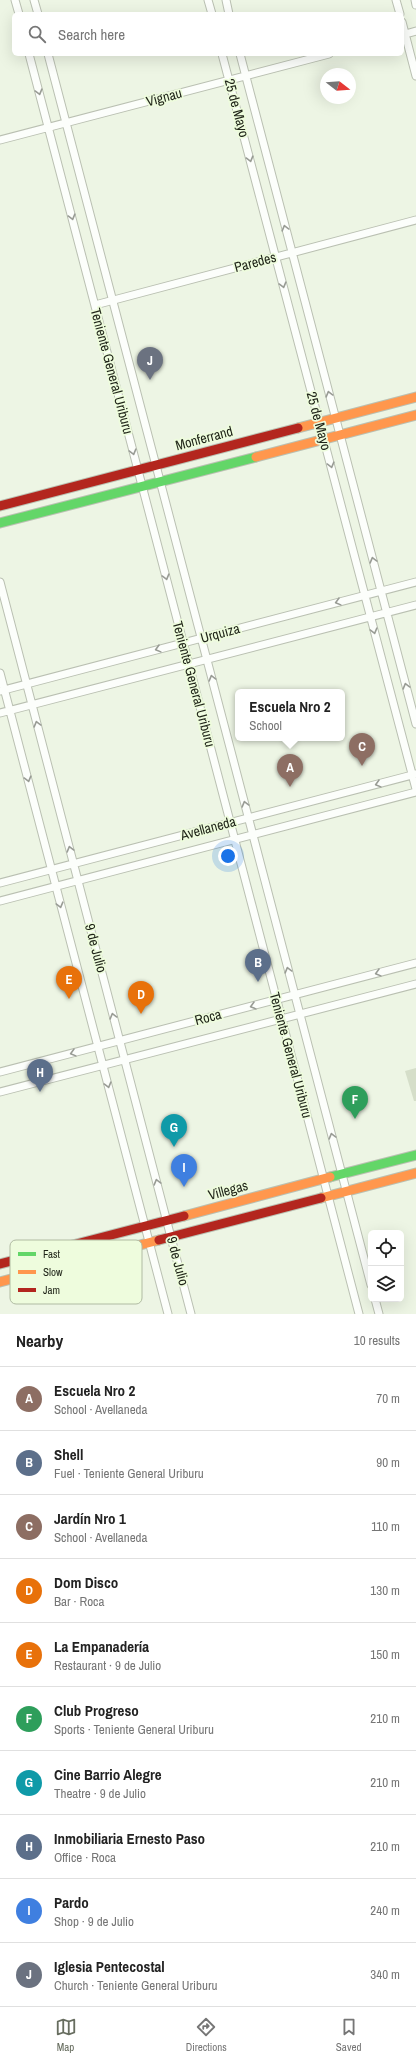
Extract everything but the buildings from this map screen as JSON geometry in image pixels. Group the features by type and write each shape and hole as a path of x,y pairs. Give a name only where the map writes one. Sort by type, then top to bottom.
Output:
{"street":[{"path":"15,0 18,12"},
{"path":"34,0 37,12"},
{"path":"208,0 211,12"},
{"path":"226,0 229,12"},
{"path":"396,0 399,12"},
{"path":"415,0 416,5"},
{"path":"416,31 404,34 416,76"},
{"name":"Teniente General Uriburu","path":"30,56 359,1314"},
{"name":"Teniente General Uriburu","path":"49,56 368,1274"},
{"name":"25 de Mayo","path":"223,56 414,775 416,789"},
{"name":"25 de Mayo","path":"241,56 416,724"},
{"name":"Vignau","path":"0,140 321,56"},
{"name":"Paredes","path":"95,305 416,220"},
{"name":"Monferrand","path":"0,506 416,397"},
{"path":"0,523 416,415"},
{"name":"9 de Julio","path":"0,582 191,1314"},
{"name":"Urquiza","path":"2,690 416,582"},
{"name":"Urquiza","path":"0,713 416,605"},
{"name":"9 de Julio","path":"0,674 2,690 10,711 168,1314"},
{"name":"Avellaneda","path":"0,883 414,775"},
{"name":"Avellaneda","path":"0,901 416,792"},
{"name":"Roca","path":"0,1072 416,963"},
{"name":"Roca","path":"0,1092 416,984"},
{"name":"Villegas","path":"91,1240 416,1155"},
{"path":"142,1245 416,1173"},
{"name":"Villegas","path":"0,1264 10,1261"},
{"path":"0,1282 10,1279"},
{"path":"376,1302 378,1314"}],"traffic: fast":[{"path":"0,523 256,457"},
{"path":"330,1177 416,1155"}],"traffic: slow":[{"path":"298,428 416,397"},
{"path":"256,457 416,415"},
{"path":"321,1198 416,1173"},
{"path":"184,1216 330,1177"},
{"path":"142,1244 159,1240"},
{"path":"0,1282 10,1279"}],"traffic: jam":[{"path":"0,506 298,428"},
{"path":"159,1240 321,1198"},
{"path":"92,1240 184,1216"},
{"path":"0,1264 10,1261"}],"place":[{"name":"Iglesia Pentecostal","path":"150,380"},
{"name":"Jardín Nro 1","path":"362,766"},
{"name":"Escuela Nro 2","path":"290,787"},
{"name":"Shell","path":"258,982"},
{"name":"La Empanadería","path":"69,999"},
{"name":"Dom Disco","path":"141,1014"},
{"name":"Inmobiliaria Ernesto Paso","path":"40,1092"},
{"name":"Club Progreso","path":"355,1119"},
{"name":"Cine Barrio Alegre","path":"174,1147"},
{"name":"Pardo","path":"184,1187"}]}
